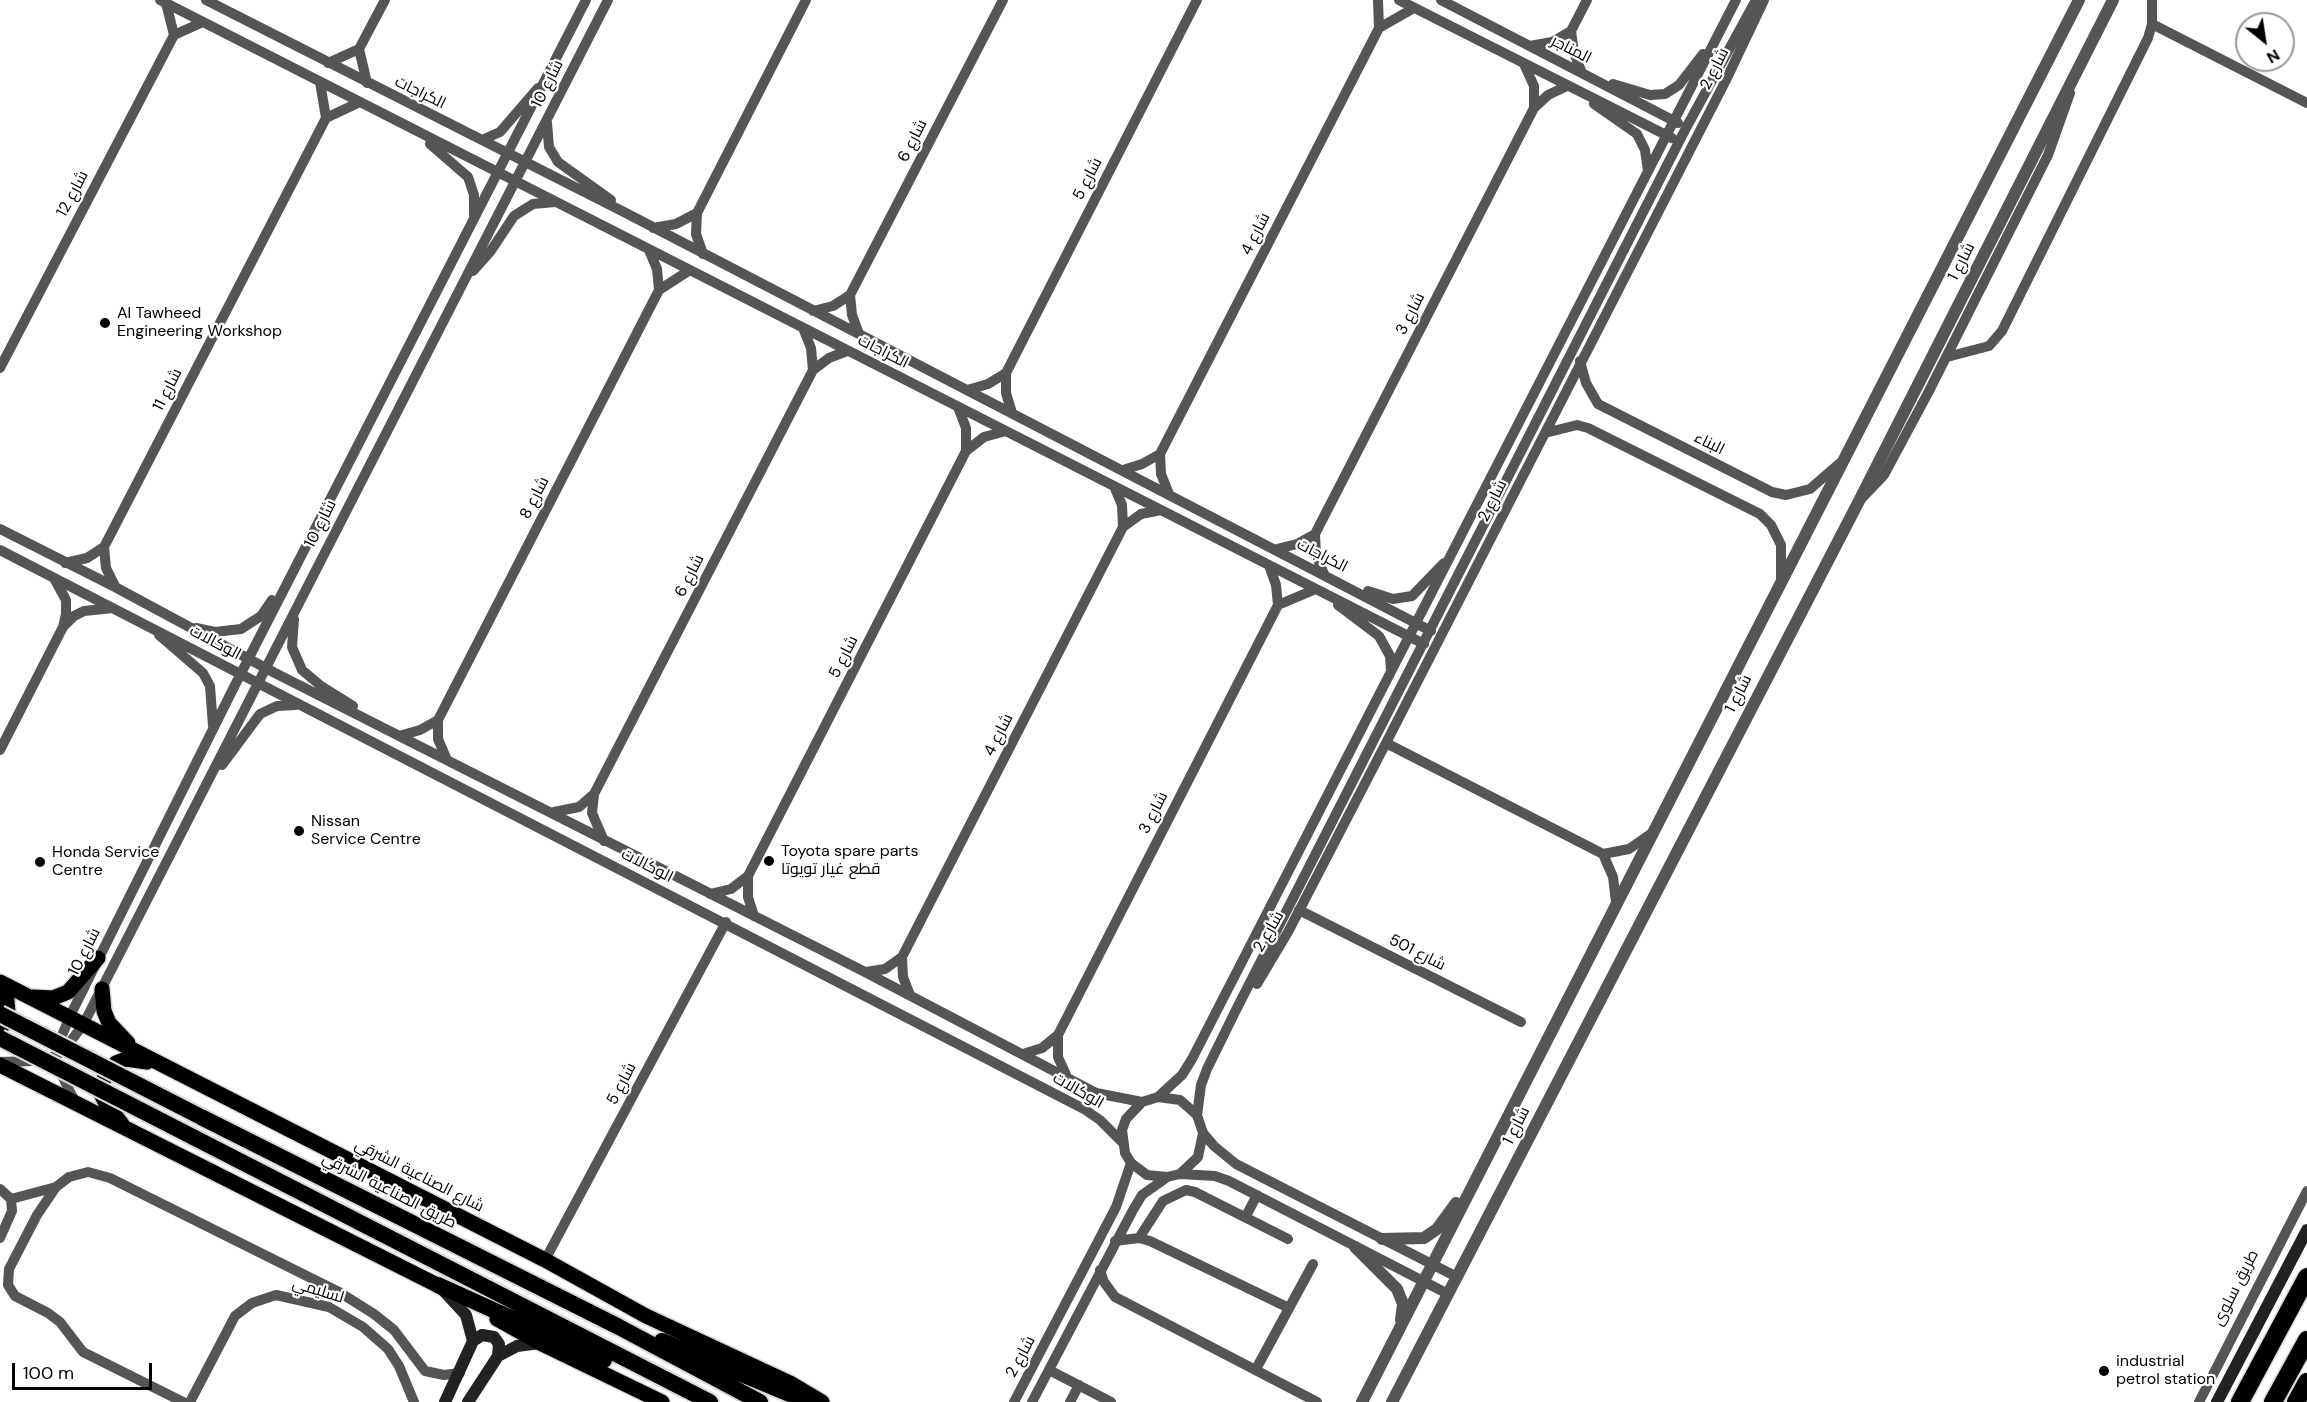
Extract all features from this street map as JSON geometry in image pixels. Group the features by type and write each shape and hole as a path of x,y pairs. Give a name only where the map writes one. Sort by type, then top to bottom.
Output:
{"highway":[{"name":"طريق الصناعية الشرقي","path":"0,1014 619,1327 760,1402"},
{"path":"0,1038 705,1400"},
{"path":"2240,1402 2307,1277"},
{"path":"438,1285 622,1369 705,1400"},
{"path":"619,1327 677,1346 809,1402"},
{"path":"2273,1402 2307,1340"},
{"path":"2296,1402 2307,1382"}],"main road":[{"path":"22,994 46,999 60,996 74,987 98,958"},
{"path":"0,983 7,1000 8,1012 0,1031"},
{"name":"شارع الصناعية الشرقي","path":"0,983 545,1260 646,1316 790,1383 822,1402"},
{"path":"102,989 104,1011 109,1023 136,1052"},
{"path":"127,1130 105,1102 101,1085 105,1074 116,1063 126,1059 138,1059 173,1070"},
{"path":"0,1064 438,1285 540,1343 662,1402"},
{"path":"2217,1402 2307,1230"},
{"path":"438,1285 466,1316 473,1341"},
{"path":"445,1402 473,1341 483,1335 494,1337 499,1344 498,1356 468,1402"},
{"path":"498,1356 517,1346 540,1343"}],"street":[{"path":"328,63 359,49 385,0"},
{"name":"شارع 10","path":"55,1056 64,1050 98,958 292,573 586,0"},
{"name":"شارع 10","path":"55,1056 58,1041 102,989 256,683 608,0"},
{"path":"703,254 696,234 696,213 806,0"},
{"name":"شارع 6","path":"850,295 1003,0"},
{"name":"شارع 5","path":"1006,373 1197,0"},
{"path":"1377,0 1379,27 1414,8"},
{"name":"المناجر","path":"1399,0 1679,141"},
{"name":"المناجر","path":"1441,0 1686,128"},
{"path":"1530,46 1552,42 1571,31 1587,0"},
{"name":"شارع 2","path":"1158,1097 1182,1075 1192,1059 1736,0"},
{"name":"شارع 2","path":"1197,1115 1201,1085 1236,1010 1679,141 1756,0"},
{"name":"شارع 2","path":"1236,1010 1258,982 1299,910 1726,80 1764,0"},
{"name":"شارع 1","path":"1360,1400 1400,1329 1616,902 2079,0"},
{"name":"شارع 1","path":"1392,1402 1859,501 2113,0"},
{"path":"1947,357 1989,346 2002,331 2148,39 2152,24 2152,0"},
{"name":"الكراجات","path":"208,1 622,211 1277,549 1431,631"},
{"path":"163,2 174,35 203,22"},
{"name":"الكراجات","path":"163,2 1424,644"},
{"path":"2152,24 2307,103"},
{"name":"شارع 4","path":"1160,454 1379,27"},
{"path":"1571,31 1574,53 1582,73"},
{"name":"شارع 12","path":"0,368 174,35"},
{"name":"شارع 2","path":"1597,80 1650,95 1665,94 1679,85 1714,43"},
{"path":"359,49 367,83"},
{"path":"1524,64 1534,86 1534,108"},
{"path":"1859,501 1884,476 1947,357 2048,155 2074,78"},
{"path":"320,82 326,118 360,102"},
{"name":"شارع 10","path":"482,140 500,132 516,111 545,82"},
{"name":"شارع 3","path":"1315,534 1534,108 1548,95 1567,86"},
{"name":"المناجر","path":"1580,92 1604,113 1637,134 1645,150 1648,172"},
{"name":"شارع 11","path":"104,548 326,118"},
{"name":"الكراجات","path":"547,119 549,147 558,162 605,195 622,211"},
{"name":"الكراجات","path":"422,135 468,177 474,195 473,222"},
{"name":"شارع 10","path":"466,277 490,252 514,216 533,204 556,202"},
{"path":"653,228 676,224 696,213"},
{"path":"649,250 657,269 659,290"},
{"name":"شارع 8","path":"438,720 659,290 690,270"},
{"path":"813,311 833,306 850,295 852,315 859,334"},
{"path":"803,328 811,348 813,370"},
{"path":"813,370 829,358 847,351"},
{"name":"البناء","path":"1581,361 1586,383 1598,404 1772,492 1797,494 1810,489 1845,458"},
{"name":"شارع 6","path":"550,812 570,811 588,802 594,794 813,370"},
{"path":"967,390 988,384 1006,373"},
{"path":"1006,373 1006,393 1012,413"},
{"path":"958,407 966,428 966,451"},
{"path":"1545,433 1577,425 1588,428 1760,514 1771,525 1781,545 1781,582"},
{"path":"966,451 984,437 1005,431"},
{"name":"شارع 5","path":"748,876 966,451"},
{"path":"1123,470 1142,464 1160,454 1161,474 1169,494"},
{"path":"1113,486 1122,505 1123,527"},
{"path":"1123,527 1141,514 1161,510"},
{"name":"شارع 4","path":"902,957 1123,527"},
{"name":"الوكالات","path":"0,529 115,587 264,668 865,972 1096,1093 1142,1102"},
{"path":"1277,549 1296,544 1315,534 1316,555 1324,574"},
{"path":"65,563 87,558 104,548 106,568 115,587"},
{"name":"الوكالات","path":"0,550 726,922 1084,1109 1100,1120 1122,1142"},
{"name":"شارع 2","path":"1349,587 1385,598 1402,599 1418,591 1451,556"},
{"path":"1269,565 1276,585 1278,604 1316,589"},
{"name":"شارع 10","path":"183,625 215,632 241,629 261,616 292,573"},
{"path":"0,750 63,627 66,600 54,578"},
{"name":"الكراجات","path":"1330,596 1341,608 1379,636 1390,656 1391,672"},
{"name":"الوكالات","path":"297,604 291,634 296,662 310,678 350,703 373,722"},
{"name":"شارع 3","path":"1058,1035 1278,604"},
{"path":"63,627 74,616 84,611 116,608"},
{"name":"الوكالات","path":"150,627 203,673 213,698 213,731"},
{"name":"شارع 10","path":"205,786 260,714 277,706 299,705"},
{"path":"399,736 420,730 438,720 438,739 447,760"},
{"path":"1386,743 1603,854 1629,849 1652,833"},
{"path":"594,794 592,813 604,841"},
{"path":"1603,854 1613,877 1616,902"},
{"path":"710,894 731,889 748,876"},
{"path":"748,876 747,897 754,916"},
{"name":"شارع 501","path":"1299,910 1521,1022"},
{"name":"شارع 5","path":"545,1260 726,922"},
{"path":"865,972 885,969 902,957"},
{"path":"902,957 903,977 910,995"},
{"path":"1023,1054 1042,1048 1058,1035"},
{"path":"1058,1035 1058,1057 1067,1077"},
{"path":"0,1064 34,1061 55,1056 64,1082 76,1104"},
{"path":"1448,1294 1257,1195 1215,1176 1180,1174 1167,1178 1147,1175 1131,1163 1122,1142 1126,1119 1142,1102 1158,1097 1180,1100 1197,1115 1203,1132 1214,1146 1236,1164 1457,1277"},
{"path":"1180,1174 1198,1157 1203,1132"},
{"name":"شارع 2","path":"1014,1402 1116,1207 1131,1163"},
{"path":"1382,1239 1413,1240 1429,1235 1441,1225 1481,1168"},
{"path":"183,1402 83,1352 60,1323 11,1292 8,1285 9,1269 56,1187 69,1177 88,1172 110,1178 339,1292 394,1330 424,1371 444,1375 460,1373"},
{"name":"شارع 2","path":"1032,1402 1115,1241 1142,1196 1167,1178"},
{"path":"11,1199 56,1187"},
{"path":"0,1189 11,1199 12,1211 0,1238"},
{"name":"طريق سلوى","path":"2199,1402 2307,1191"},
{"path":"1139,1238 1163,1201 1178,1192 1195,1192 1288,1239"},
{"path":"1246,1216 1257,1195"},
{"path":"1115,1241 1139,1238 1289,1308"},
{"path":"1355,1247 1400,1294 1403,1310 1400,1329"},
{"path":"1256,1369 1313,1264"},
{"path":"1100,1270 1109,1290 1115,1297 1317,1402"},
{"name":"لسليمي","path":"190,1402 235,1316 252,1303 276,1295 329,1307 363,1326 393,1358 408,1383 414,1402"},
{"path":"1049,1370 1111,1402"},
{"path":"1070,1402 1079,1386"}],"place":[{"name":"Al Tawheed Engineering Workshop","path":"105,323"},
{"name":"Nissan Service Centre","path":"299,831"},
{"name":"Toyota spare parts قطع غيار تويوتا","path":"769,861"},
{"name":"Honda Service Centre","path":"40,862"},
{"name":"industrial petrol station","path":"2104,1371"}]}
